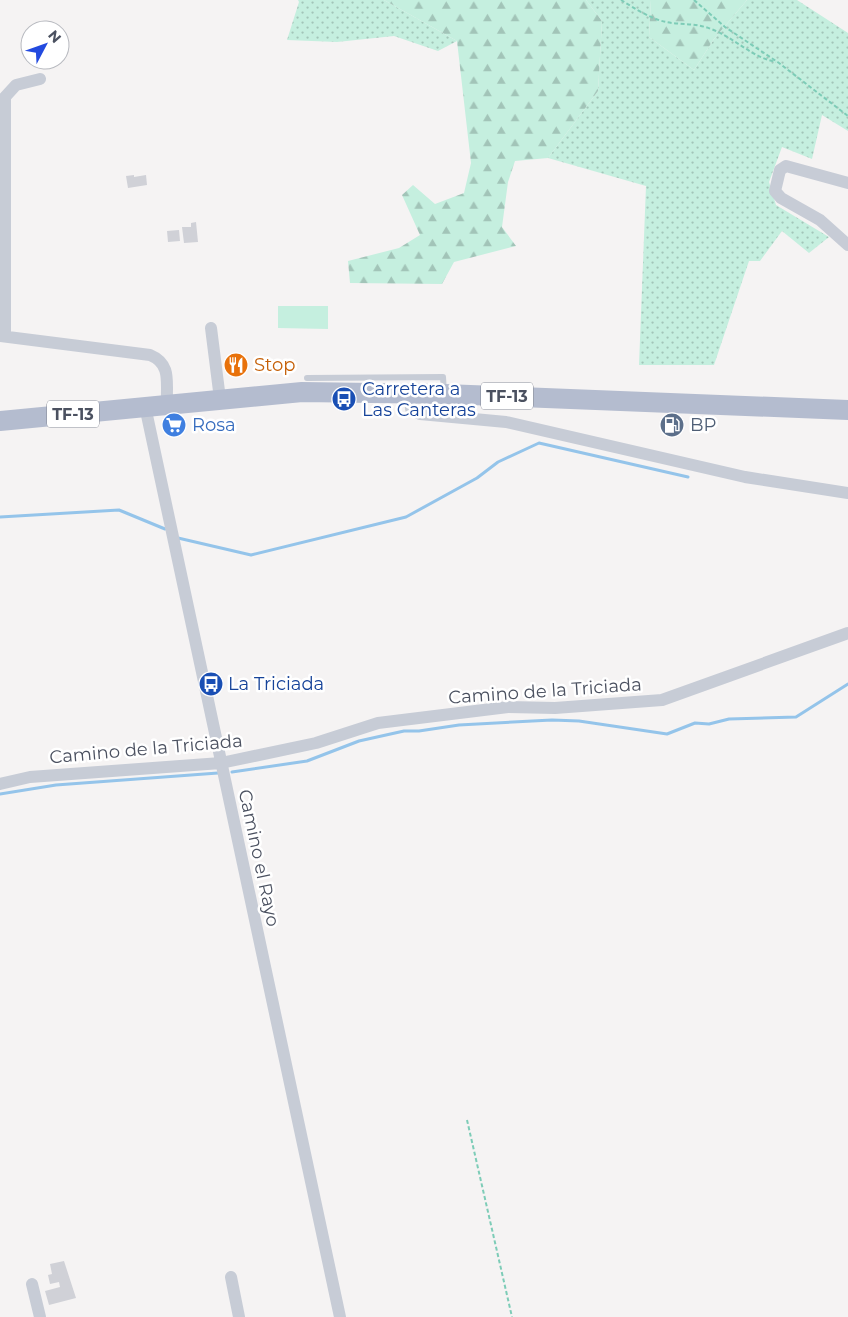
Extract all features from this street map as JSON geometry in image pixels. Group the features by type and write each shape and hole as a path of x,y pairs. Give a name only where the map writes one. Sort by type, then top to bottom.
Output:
{"main road":[{"name":"TF-13","path":"0,421 302,392 444,394 848,410"}],"street":[{"path":"40,79 16,85 5,97 3,336 150,355 158,358 164,363 167,404"},
{"path":"848,183 786,166 780,170 775,191 781,198 820,220 848,245"},
{"path":"211,328 220,399"},
{"path":"410,393 412,409 420,414 506,422 745,477 848,493"},
{"name":"Camino el Rayo","path":"145,406 340,1317"},
{"name":"Camino de la Triciada","path":"0,784 30,777 221,763 316,743 378,723 508,707 555,708 662,700 848,633"},
{"path":"231,1278 239,1317"},
{"path":"32,1284 40,1317"}],"lane":[{"path":"307,378 443,377 444,394"}],"path":[{"path":"621,0 636,10 667,22 674,21 709,28 749,52 779,63"},
{"path":"694,0 725,27 779,63 848,116"},
{"path":"467,1120 512,1317"}],"green space":[{"path":"298,0 384,0 457,41 438,51 394,36 337,42 287,40"},
{"path":"384,0 586,0 602,21 598,91 548,158 515,161 508,182 502,227 516,246 454,262 442,284 350,283 348,261 399,248 420,235 402,195 413,185 435,204 464,193 471,163 457,41"},
{"path":"586,0 651,0 649,37 694,70 714,39 747,0 797,0 848,33 848,131 822,115 812,159 782,147 769,182 776,205 829,237 809,253 782,231 760,261 749,261 714,365 639,365 646,186 548,158 598,91 602,21"},
{"path":"651,0 747,0 714,39 694,70 649,37"},
{"path":"278,306 328,306 328,329 278,328"}],"building":[{"path":"134,175 134,177 146,175 147,185 128,188 126,176"},
{"path":"196,222 198,242 184,243 182,227 191,227 191,223"},
{"path":"179,230 180,241 168,242 167,231"},
{"path":"64,1261 76,1298 49,1305 45,1291 60,1287 59,1282 50,1284 48,1275 52,1274 50,1264"}],"waterway":[{"path":"178,538 251,555 406,517 477,478 498,462 539,443 688,477"},
{"path":"0,517 119,510 165,529"},
{"path":"232,772 307,761 359,741 404,731 419,731 459,725 552,720 579,721 667,734 695,723 709,724 729,719 796,717 848,684"},
{"path":"0,794 56,785 218,773"}],"place":[{"name":"Stop","path":"236,365"},
{"name":"Carretera a Las Canteras","path":"344,399"},
{"name":"Rosa","path":"174,425"},
{"name":"BP","path":"672,425"},
{"name":"La Triciada","path":"211,684"}]}
